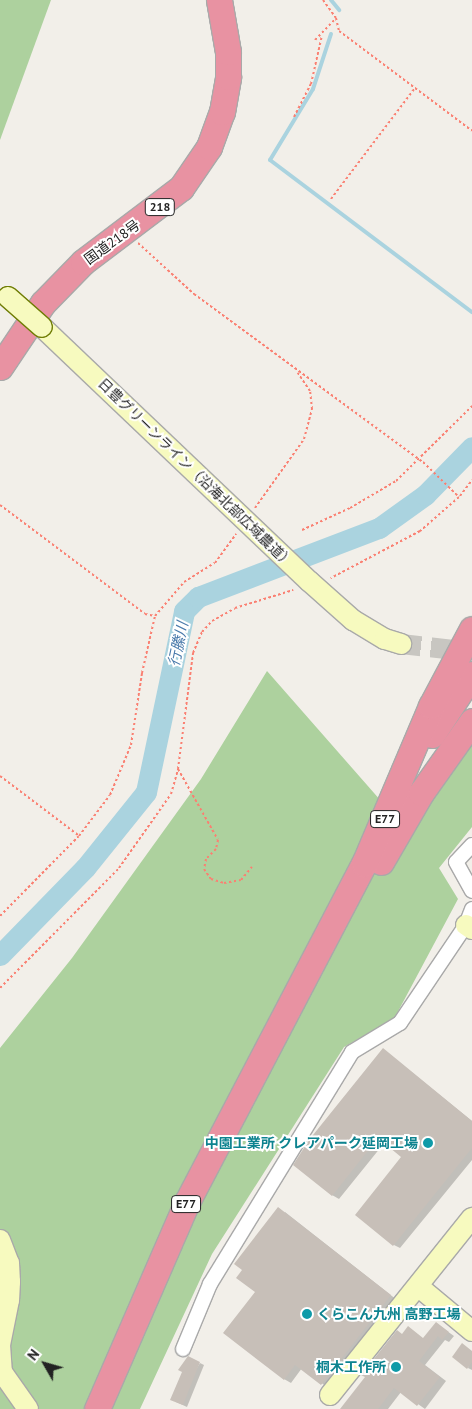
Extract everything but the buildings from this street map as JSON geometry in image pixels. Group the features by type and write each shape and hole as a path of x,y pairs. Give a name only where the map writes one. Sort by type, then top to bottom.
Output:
{"highway":[{"name":"国道218号","path":"0,367 43,303 83,262 181,188 209,146 222,112 228,77 228,52 219,0"},
{"name":"E77","path":"391,829 431,706 472,629"},
{"path":"391,829 438,725 472,674"},
{"name":"E77","path":"97,1409 187,1202 290,1006 391,829 472,721"},
{"path":"391,829 472,731"}],"street":[{"name":"日豊グリーンライン（沿海北部広域農道）","path":"4,293 312,583 362,626 401,644"},
{"path":"472,845 456,862 472,891"},
{"path":"183,1349 210,1284 352,1052 400,1023 470,921"},
{"path":"330,1396 420,1287 472,1218"},
{"path":"0,1240 9,1262 10,1282 10,1300 0,1345 2,1372 28,1409"},
{"path":"420,1287 472,1331"}],"path":[{"path":"322,0 336,18 339,31 472,131"},
{"path":"315,40 322,35 336,18"},
{"path":"294,117 311,84 322,35"},
{"path":"331,199 414,88"},
{"path":"124,232 194,294 423,462 458,496"},
{"path":"0,916 78,836 110,795 131,744 155,616 184,582 215,563 304,439 312,409 310,391 297,371"},
{"path":"302,530 350,508 396,481 472,406"},
{"path":"0,988 119,868 171,794 178,769 193,653 202,632 212,621 236,608 312,583 420,531 458,496 472,480"},
{"path":"0,505 145,614 155,616"},
{"path":"178,769 218,840 216,848 206,859 204,869 211,879 224,883 241,880 252,867"},
{"path":"0,776 78,836"}],"green space":[{"path":"0,0 51,0 0,140"},
{"path":"267,671 410,834 455,765 472,745 472,827 439,868 458,899 394,1019 344,1047 212,1254 140,1409 0,1409 0,1048 72,958 201,779"}],"waterway":[{"path":"331,0 339,10"},
{"path":"331,34 313,89 270,160 472,312"},
{"name":"行縢川","path":"0,955 85,868 146,792 184,611 198,597 379,528 425,495 472,447"}],"tunnel":[{"path":"401,644 472,652"}],"place":[{"name":"中園工業所 クレアパーク延岡工場","path":"428,1143"},
{"name":"くらこん九州 高野工場","path":"307,1314"},
{"name":"桐木工作所","path":"396,1367"}]}
